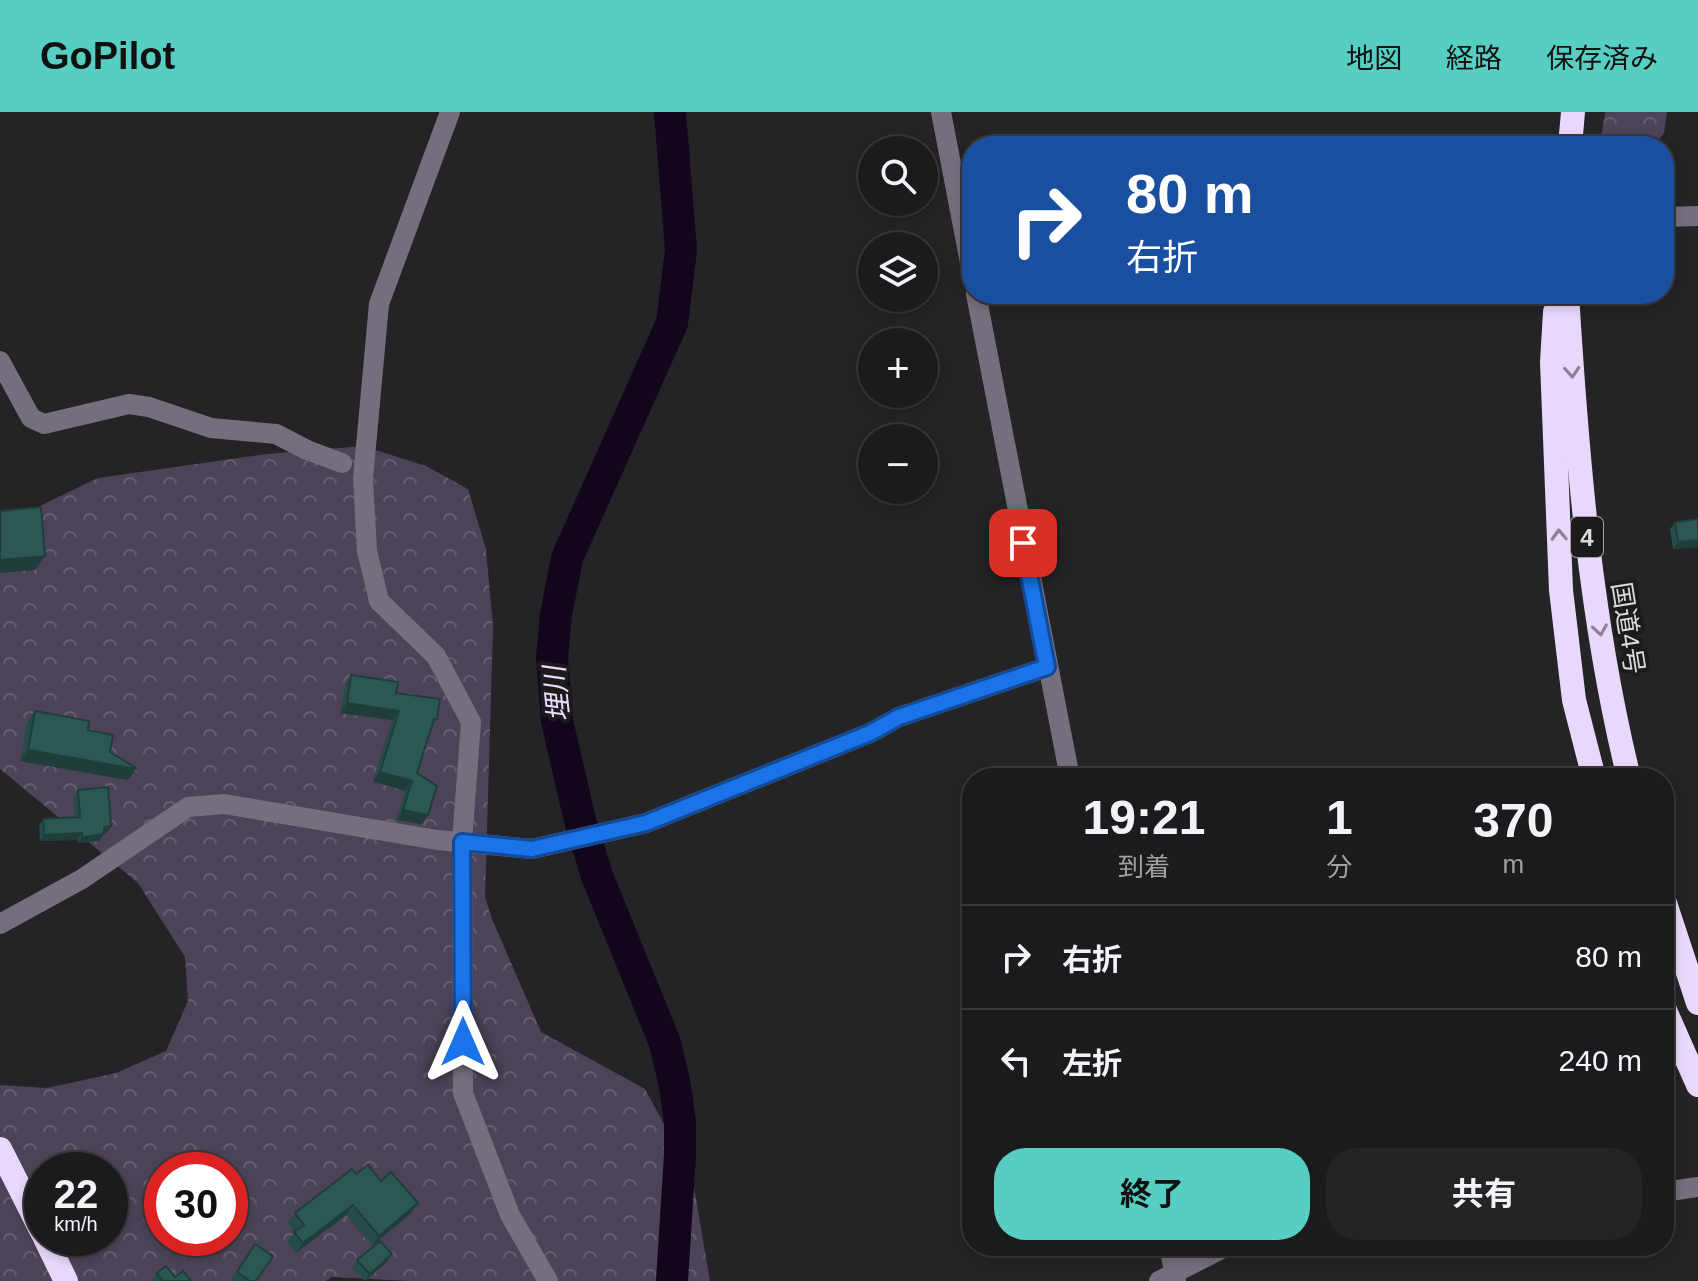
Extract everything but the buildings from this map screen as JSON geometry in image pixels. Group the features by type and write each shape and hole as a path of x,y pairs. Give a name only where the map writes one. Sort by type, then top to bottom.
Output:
{"highway":[{"path":"1571,136 1573,112"},
{"name":"4","path":"1555,304 1552,362 1561,590 1574,700 1591,768"},
{"name":"国道4号","path":"1568,304 1573,399 1590,563 1614,715 1627,768"},
{"path":"1674,930 1698,1003"},
{"path":"1674,1031 1698,1085"},
{"path":"0,1149 24,1196"},
{"path":"54,1256 66,1281"}],"street":[{"path":"450,112 379,304 363,479 367,551 379,601 436,656 471,722 462,842 463,1093 510,1215 548,1281"},
{"path":"941,112 962,221"},
{"path":"1674,217 1698,216"},
{"path":"978,304 1068,768"},
{"path":"0,361 31,418 44,424 129,404 139,405 211,428 276,434 342,463"},
{"path":"0,924 82,879 188,807 224,804 341,825 532,849 646,823 870,733 899,717 1047,667"},
{"path":"1674,1191 1698,1187"},
{"path":"1169,1256 1170,1278 1209,1256"}],"green space":[{"path":"1605,112 1667,112 1662,136 1601,136"},
{"path":"363,446 426,466 468,489 486,549 493,627 485,897 541,1032 645,1089 692,1176 710,1281 409,1281 332,1277 326,1281 0,1281 0,1085 47,1088 116,1073 166,1051 188,1001 185,957 138,883 0,769 0,525 98,478 267,454"}],"waterway":[{"name":"埋川","path":"670,112 681,250 672,323 567,558 552,657 557,721 580,820 597,876 665,1043 675,1086 680,1155 672,1281"}],"route":[{"path":"463,1042 462,842 532,849 646,823 870,733 899,717 1047,667 1023,543"}]}
